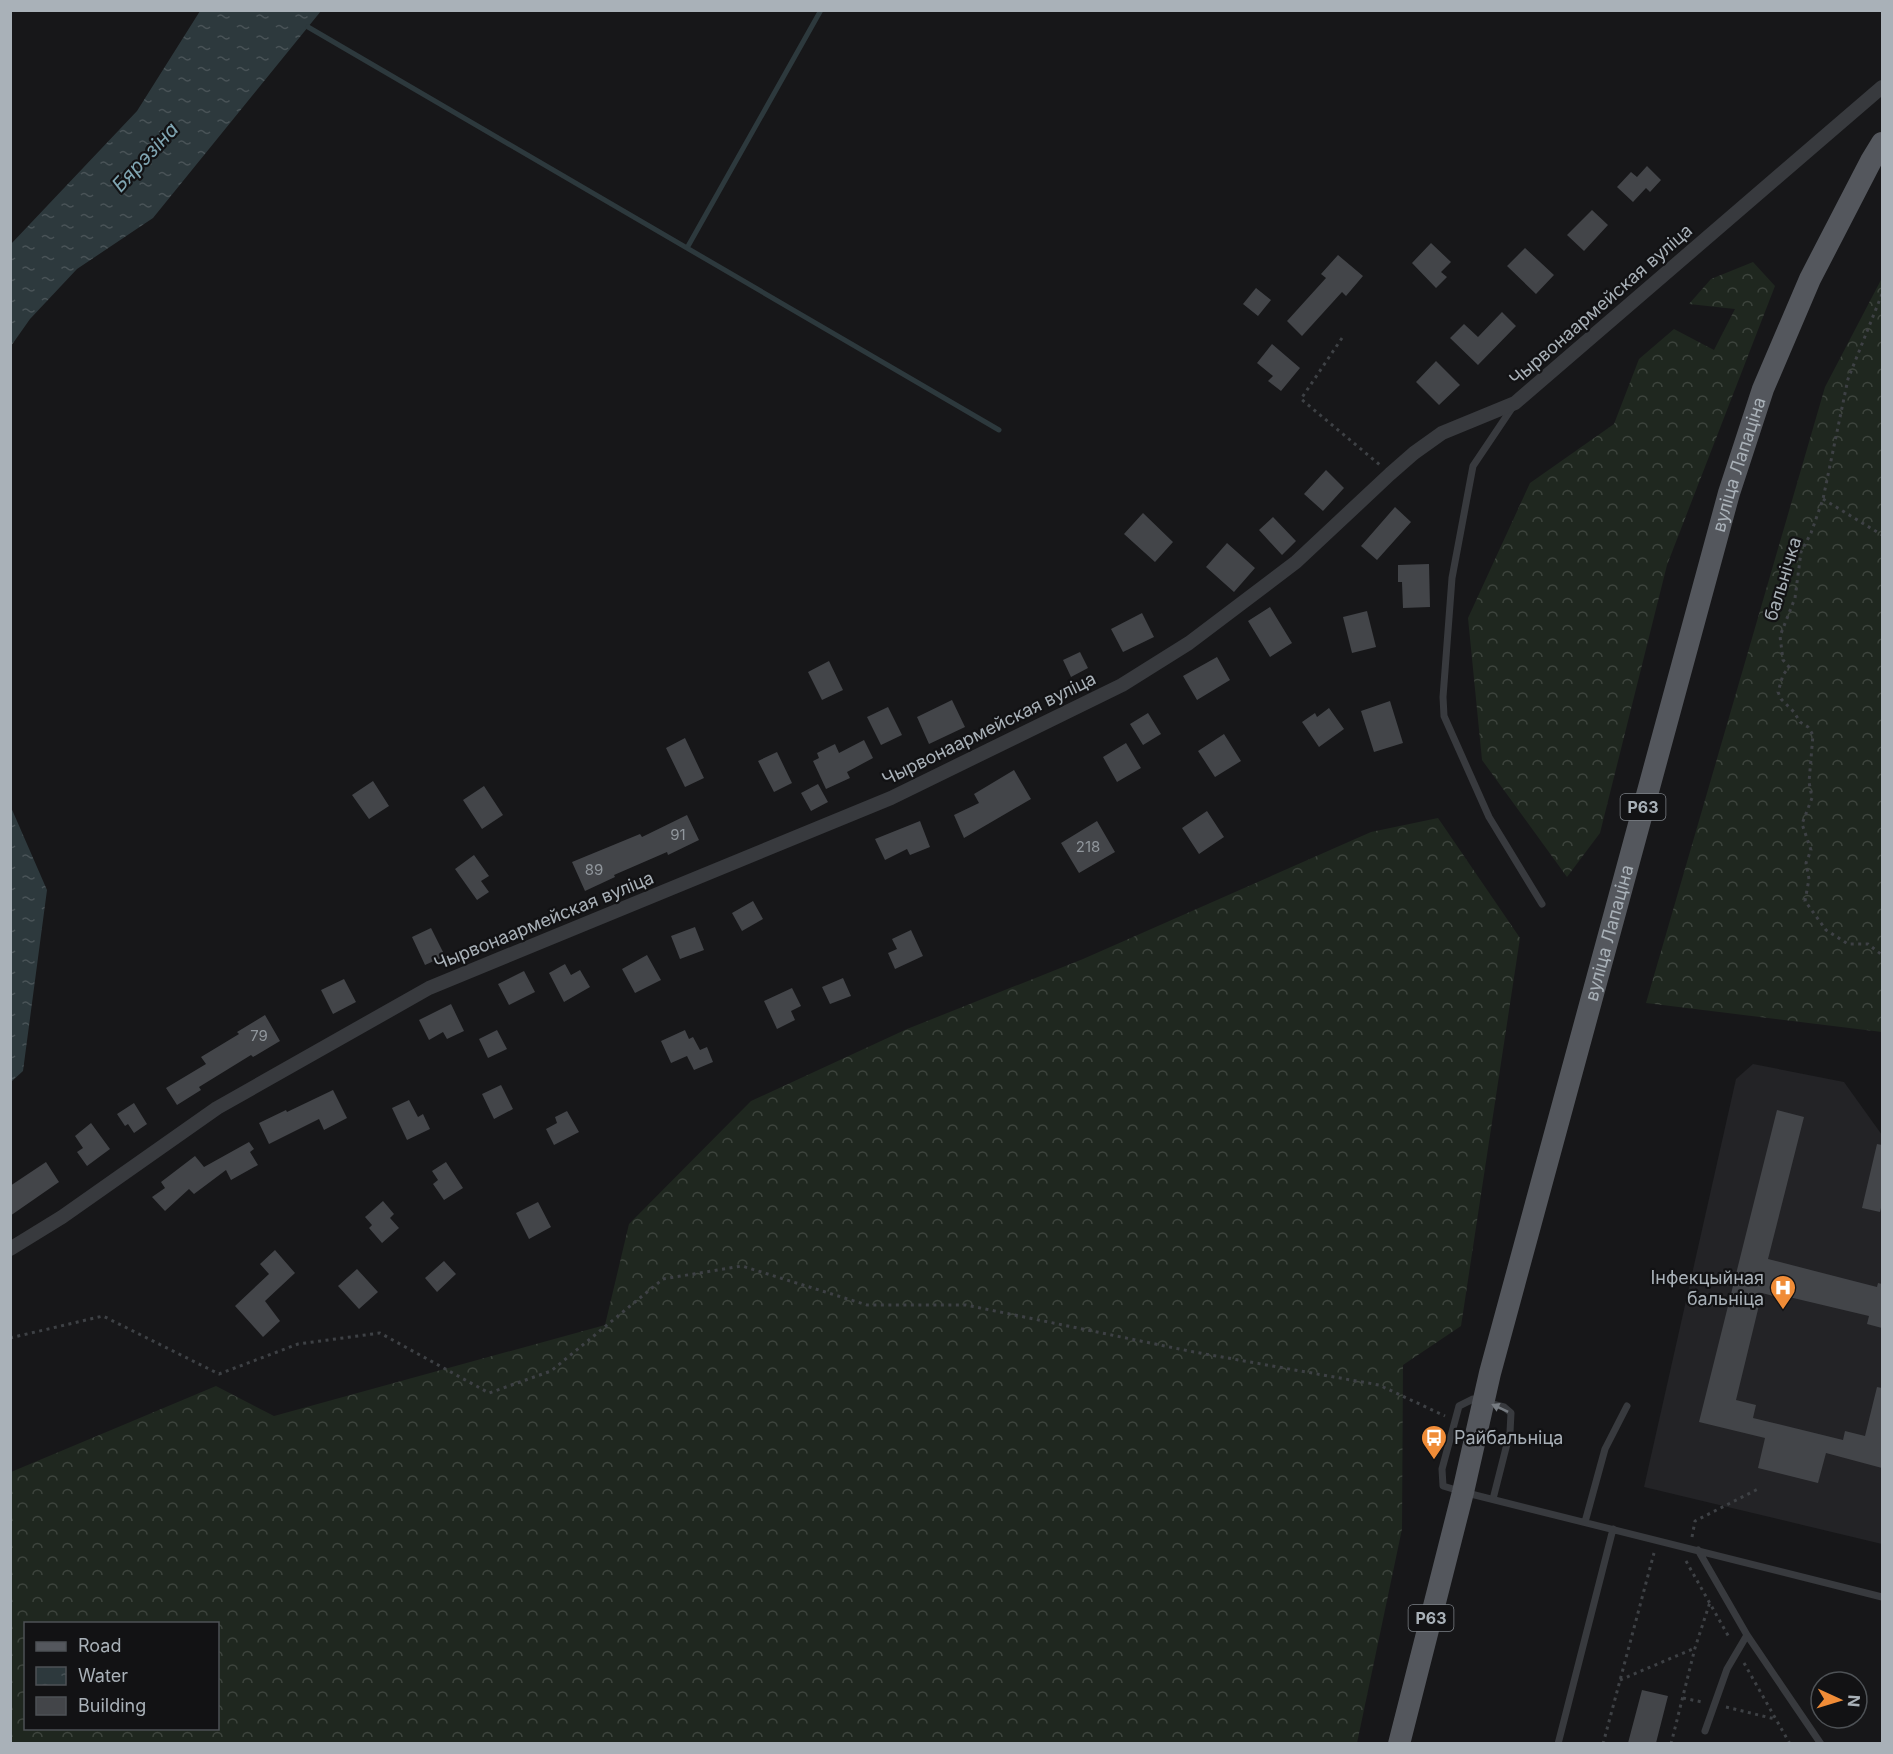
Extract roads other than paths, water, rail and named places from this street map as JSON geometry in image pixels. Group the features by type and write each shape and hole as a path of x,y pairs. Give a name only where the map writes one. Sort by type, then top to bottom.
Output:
{"main road":[{"name":"вуліца Лапаціна","path":"1399,1743 1463,1492 1483,1401 1729,493 1763,389 1805,290 1882,143"}],"street":[{"name":"Чырвонаармейская вуліца","path":"10,1249 62,1217 217,1108 429,988 891,798 1122,684 1189,643 1296,562 1414,453 1442,433 1515,403 1882,87"}],"lane":[{"path":"1515,403 1473,466 1452,578 1443,697 1444,717 1489,817 1542,904"},
{"path":"1493,1499 1510,1432 1511,1413 1504,1407 1473,1399 1459,1406 1442,1469 1443,1486 1463,1492 1882,1597"},
{"path":"1585,1522 1605,1449 1627,1406"},
{"path":"1558,1743 1613,1529"},
{"path":"1698,1551 1747,1635 1821,1743"},
{"path":"1705,1731 1727,1670 1747,1635"}],"water":[{"name":"Бярэзіна","path":"200,11 321,11 153,218 77,269 30,319 11,346 11,244 137,111"},
{"path":"10,805 47,890 23,1071 11,1082"}],"waterway":[{"path":"687,248 821,10"},
{"path":"308,27 999,430"}],"place":[{"name":"Інфекцыйная бальніца","path":"1783,1311"},
{"name":"Райбальніца","path":"1434,1461"}]}
